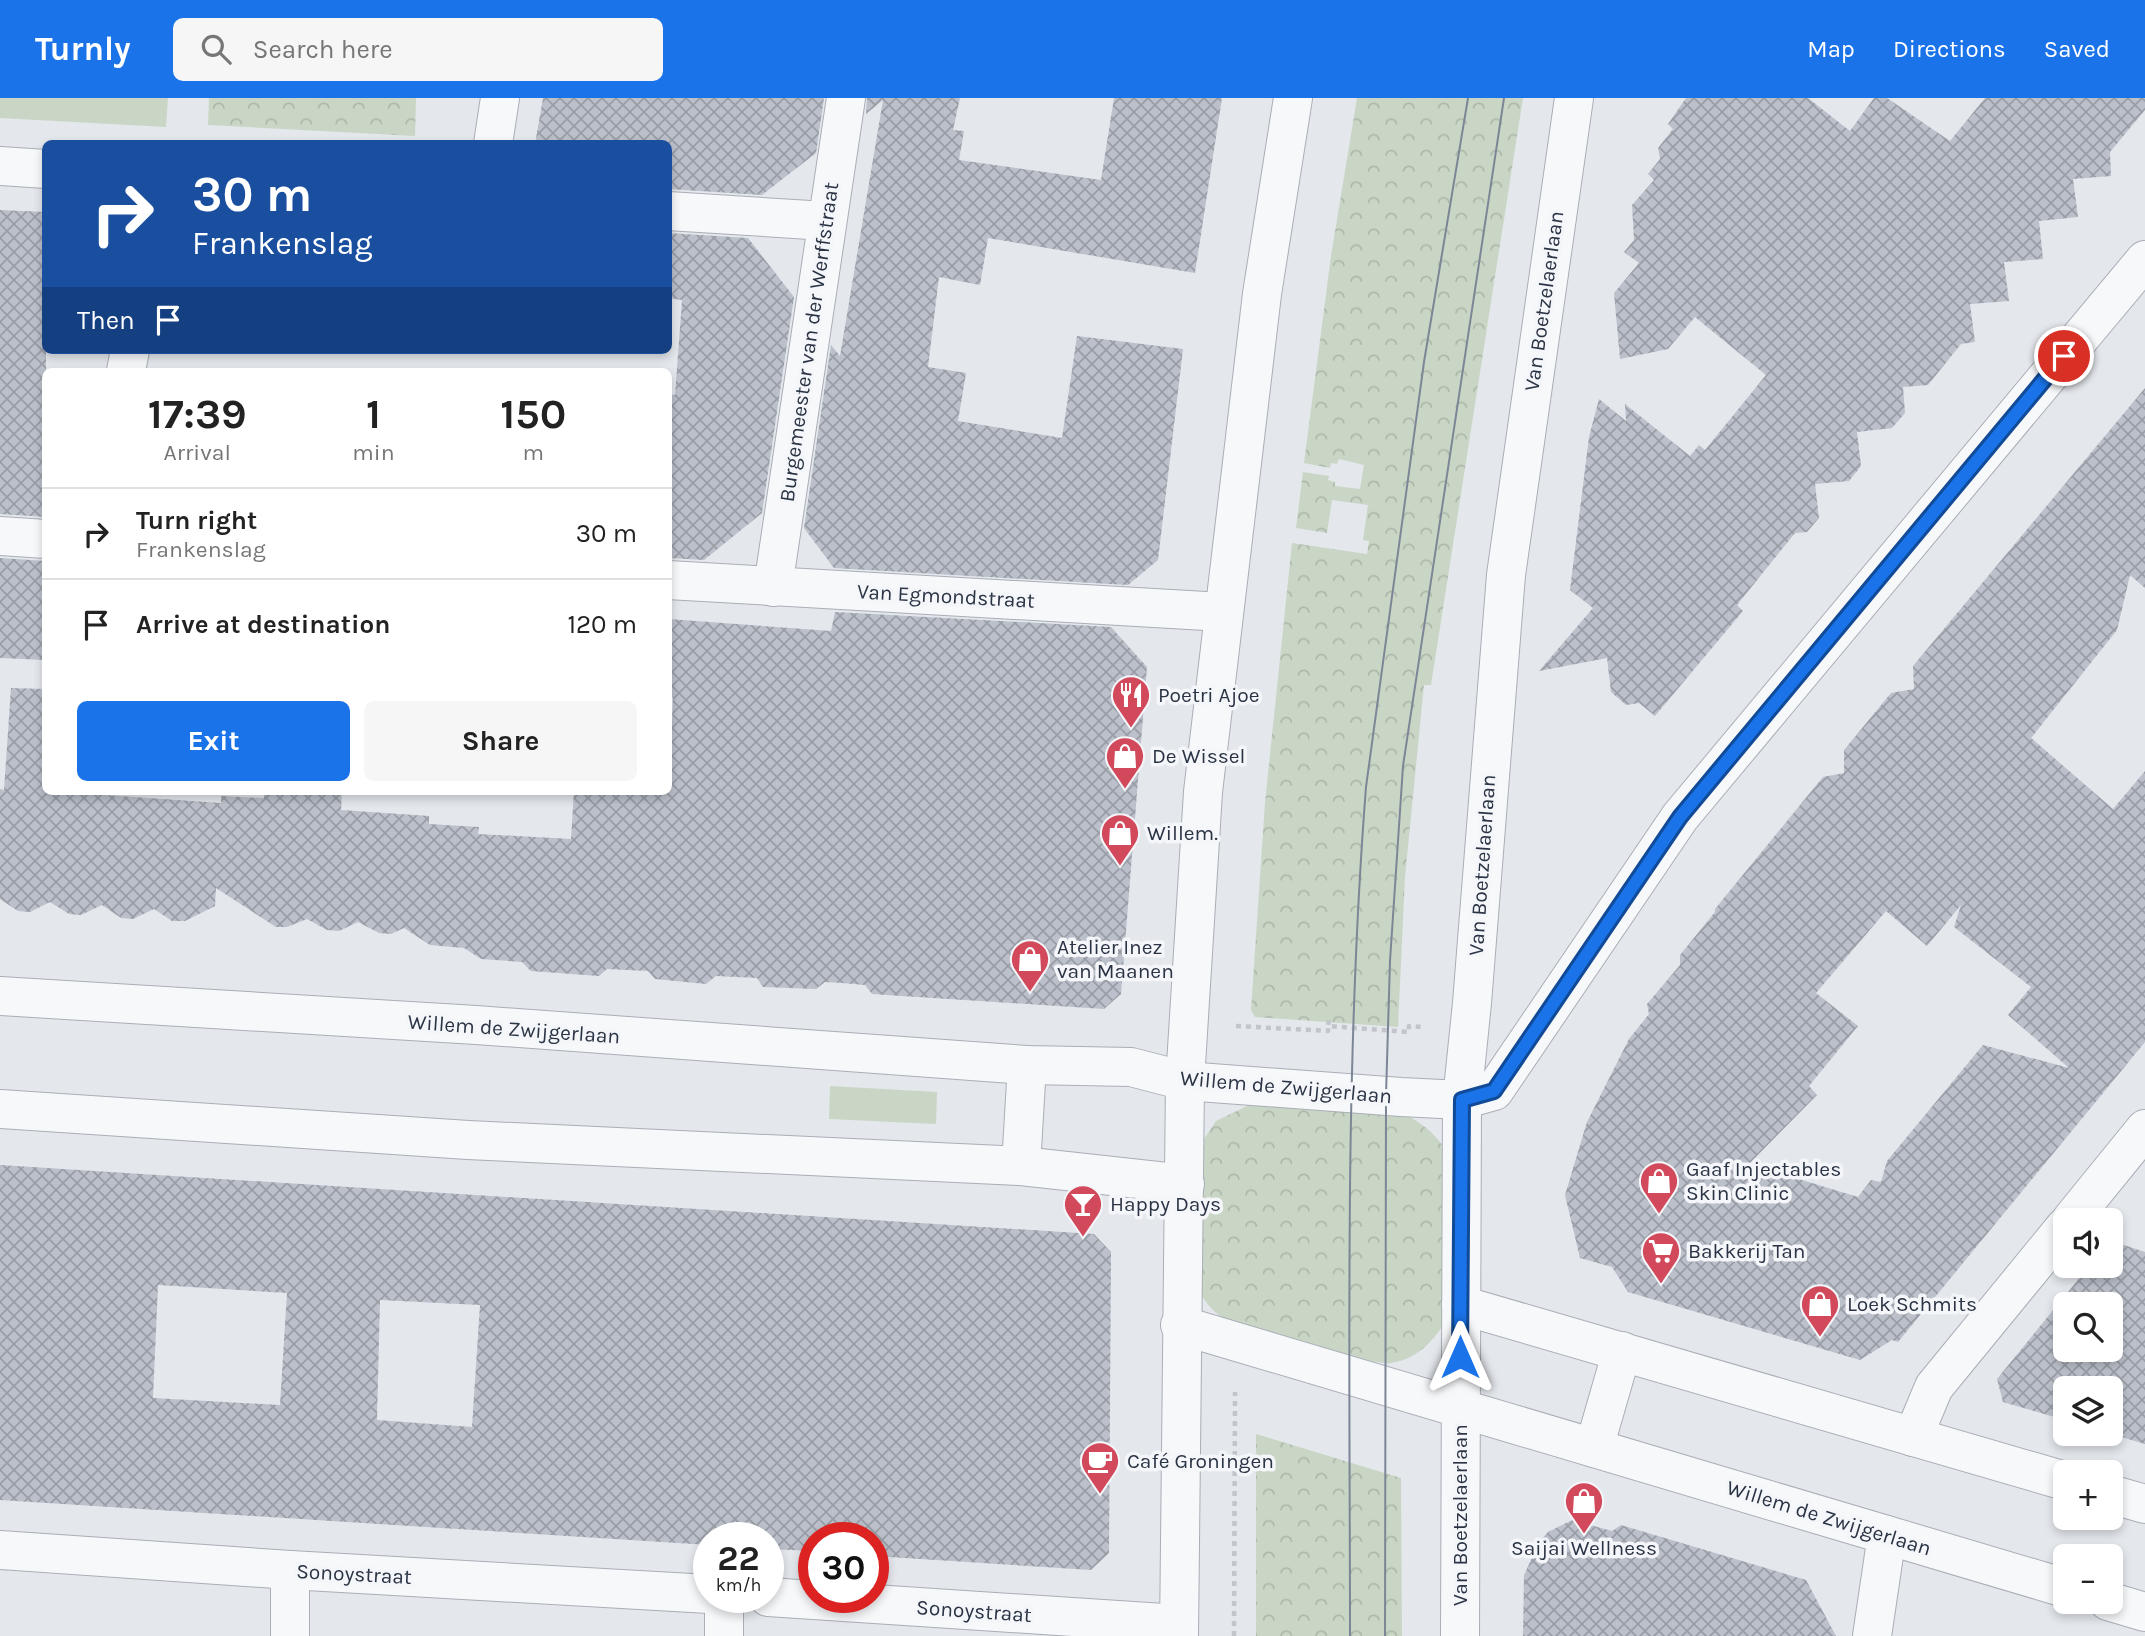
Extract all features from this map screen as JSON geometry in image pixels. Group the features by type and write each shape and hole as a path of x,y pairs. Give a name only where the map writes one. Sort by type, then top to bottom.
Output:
{"street":[{"path":"493,140 500,98"},
{"name":"Burgemeester van der Werffstraat","path":"773,587 846,98"},
{"path":"1180,1630 1180,1325 1185,1184 1185,1081 1203,792 1262,294 1293,98"},
{"name":"Van Boetzelaerlaan","path":"1460,1636 1462,1100 1506,575 1574,98"},
{"path":"0,166 42,169"},
{"path":"672,211 826,221"},
{"path":"1462,1100 1494,1091 1680,817 2145,260"},
{"path":"0,536 42,539"},
{"name":"Van Egmondstraat","path":"672,580 1223,612"},
{"name":"Willem de Zwijgerlaan","path":"0,996 476,1025 1027,1065 1130,1067 1185,1081 1462,1100"},
{"path":"1021,1166 1027,1065"},
{"path":"0,1109 468,1140 1021,1166 1185,1184"},
{"path":"2081,1208 2145,1129"},
{"path":"1913,1437 1934,1387 2053,1242"},
{"path":"1461,1305 2053,1478"},
{"name":"Willem de Zwijgerlaan","path":"1180,1325 2053,1584"},
{"path":"1594,1448 1622,1351"},
{"path":"2123,1498 2145,1504"},
{"path":"1872,1636 1887,1535"},
{"name":"Sonoystraat","path":"0,1550 693,1593"},
{"path":"290,1570 290,1636"},
{"name":"Sonoystraat","path":"784,1598 1180,1630"},
{"path":"2123,1605 2145,1612"},
{"path":"724,1613 724,1636"}],"path":[{"path":"1189,990 1225,992 1222,1025 1328,1031 1329,1023 1409,1032 1409,1026"},
{"path":"1234,1636 1236,1342"}],"green space":[{"path":"0,98 168,98 166,127 0,118"},
{"path":"209,98 416,98 415,136 208,125"},
{"path":"1357,98 1523,98 1431,685 1424,685 1405,877 1398,1027 1255,1017 1251,1010 1265,803 1292,543 1367,554 1369,541 1363,540 1368,505 1332,500 1327,533 1296,528 1303,472 1329,476 1328,480 1335,482 1335,486 1360,489 1364,465 1339,459 1337,464 1331,463 1330,468 1304,463 1331,256"},
{"path":"830,1086 937,1092 936,1124 829,1119"},
{"path":"1249,1105 1406,1115 1430,1131 1444,1147 1448,1154 1445,1323 1416,1354 1400,1361 1380,1363 1284,1341 1230,1323 1214,1311 1202,1296 1195,1284 1200,1145 1216,1121"},
{"path":"1256,1434 1401,1478 1402,1636 1256,1636"}],"building":[{"path":"543,98 824,98 816,153 762,195 672,189 672,140 536,140"},
{"path":"867,98 960,98 953,130 964,131 959,160 1101,180 1114,98 1222,98 1195,273 988,238 980,285 939,277 928,367 966,373 958,421 1062,438 1077,336 1183,349 1158,560 1128,585 834,568 804,528 831,345 840,356 883,100 866,114"},
{"path":"1686,98 1808,98 1850,131 1874,98 1887,98 1950,141 1985,98 2145,98 2145,110 2110,152 2111,176 2073,179 2078,217 2039,221 2043,259 2004,262 2009,301 1970,304 1975,342 1961,344 1928,385 1903,387 1905,413 1892,428 1857,432 1861,466 1849,481 1815,484 1819,518 1807,532 1795,533 1737,605 1743,611 1655,716 1639,703 1626,705 1611,692 1607,658 1539,671 1593,608 1570,590 1589,437 1599,399 1626,421 1625,404 1690,456 1699,445 1705,450 1766,375 1695,317 1668,349 1620,359 1614,293 1639,263 1624,252 1634,240 1632,205 1654,180 1648,174 1660,159 1658,148 1673,129 1668,124"},
{"path":"0,210 42,212 42,354 46,354 46,368 42,368 42,517 0,514"},
{"path":"672,233 748,238 794,297 762,513 704,560 672,558 672,395 675,395 682,300 672,299"},
{"path":"2145,388 2145,588 2130,575 2117,630 2031,738 2113,809 2145,771 2145,1042 1898,1342 1892,1340 1860,1360 1628,1292 1612,1267 1580,1258 1565,1195 1587,1122 1629,1039 1649,1014 1647,1004 1680,965 1680,955 1715,909 1823,777 1844,773 1844,750 1891,693 1914,689 1913,666","holes":["1961,905 1954,927 2031,987 2008,1015 2069,1068 1983,1045 1887,1161 1881,1182 1871,1180 1858,1197 1749,1164 1817,1095 1809,1086 1858,1026 1816,993 1886,911 1927,946"]},
{"path":"0,558 42,561 42,660 0,658"},
{"path":"835,612 1111,627 1147,667 1121,994 1104,1009 872,994 865,985 842,983 825,982 816,989 763,987 757,978 716,976 706,984 655,979 648,971 607,969 599,976 531,971 522,962 481,959 464,948 430,945 404,928 391,934 379,933 358,922 339,931 327,930 307,919 287,927 276,927 216,888 215,906 185,921 172,921 154,909 133,919 121,918 102,905 81,915 69,914 50,902 30,912 18,911 0,899 0,789 4,790 11,688 42,689 42,795 104,795 221,803 221,796 264,798 264,795 342,795 341,810 429,816 429,824 479,827 478,834 571,839 574,795 672,795 672,619 831,631"},
{"path":"0,1165 1094,1234 1111,1252 1109,1553 1091,1570 889,1557 889,1522 798,1522 798,1550 784,1550 784,1522 693,1522 693,1544 0,1500","holes":["158,1285 287,1293 280,1405 153,1398","380,1300 480,1305 472,1427 377,1420"]},
{"path":"2123,1245 2145,1252 2145,1444 2123,1437 2123,1376 2053,1376 2053,1417 2003,1402 1997,1379 2053,1310 2053,1362 2123,1362 2123,1292 2068,1292 2079,1278 2123,1278"},
{"path":"1572,1520 1612,1531 1621,1525 1806,1580 1836,1636 1523,1636 1524,1575 1539,1543 1548,1532"}],"tram line":[{"path":"1350,1636 1351,1105 1366,787 1424,362 1468,98"},
{"path":"1385,1636 1386,1095 1390,961 1403,766 1504,98"}],"place":[{"name":"Poetri Ajoe","path":"1131,729"},
{"name":"De Wissel","path":"1125,790"},
{"name":"Willem.","path":"1120,867"},
{"name":"Atelier Inez van Maanen","path":"1030,993"},
{"name":"Gaaf Injectables Skin Clinic","path":"1659,1215"},
{"name":"Happy Days","path":"1083,1238"},
{"name":"Bakkerij Tan","path":"1661,1285"},
{"name":"Loek Schmits","path":"1820,1338"},
{"name":"Café Groningen","path":"1100,1495"},
{"name":"Saijai Wellness","path":"1584,1535"}],"route":[{"path":"1460,1357 1462,1100 1494,1091 1680,817 2064,356"}]}
